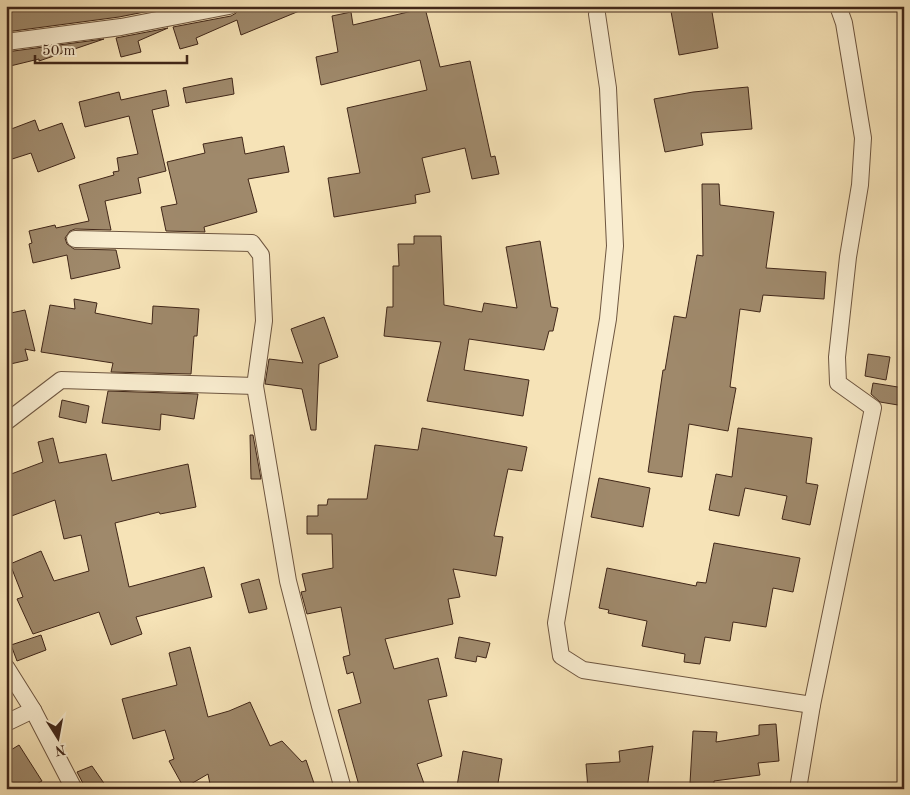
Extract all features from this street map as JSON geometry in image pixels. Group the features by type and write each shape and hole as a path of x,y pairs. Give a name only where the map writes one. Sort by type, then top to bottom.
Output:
{"street":[{"path":"6,42 121,27 229,6"},
{"path":"798,789 812,705 873,408 838,383 837,357 848,257 860,185 863,138 844,22 838,6"},
{"path":"597,14 608,88 615,246 608,319 556,623 561,656 583,670 812,705"},
{"path":"75,239 252,243 261,256 264,321 255,386 288,581 343,789"},
{"path":"6,422 61,380 255,386"},
{"path":"6,668 33,710 74,789"},
{"path":"6,723 33,710"}],"building":[{"path":"6,6 175,6 119,17 6,32"},
{"path":"239,6 309,7 241,35 237,20 196,38 198,44 180,49 173,27 231,16 236,13"},
{"path":"670,6 711,6 718,48 679,55"},
{"path":"425,8 440,67 470,61 491,157 495,156 499,174 472,179 465,148 422,158 430,192 415,195 416,203 334,217 328,178 360,173 347,108 427,90 420,60 321,85 316,57 338,52 332,16 351,12 353,25"},
{"path":"168,28 138,41 141,52 121,57 116,38"},
{"path":"104,39 39,61 39,59 6,67 6,52"},
{"path":"232,78 234,94 186,103 183,88"},
{"path":"748,87 752,129 701,133 703,145 665,152 654,99 693,92"},
{"path":"166,90 169,106 152,110 166,171 138,178 141,193 105,201 111,230 75,229 70,231 65,238 67,244 74,249 116,250 120,268 71,279 67,255 33,263 29,244 32,243 29,231 55,225 56,228 89,221 79,185 114,175 113,172 119,171 117,158 138,154 129,116 85,127 79,102 119,92 121,100"},
{"path":"35,120 39,131 62,123 75,158 38,172 31,153 6,161 6,131"},
{"path":"242,137 245,154 284,146 289,172 248,179 257,212 204,227 205,232 166,231 161,207 177,204 167,162 205,153 203,144"},
{"path":"702,184 719,184 720,205 774,212 766,268 826,272 824,299 763,295 760,312 740,309 730,387 736,388 728,431 689,424 682,477 648,472 663,370 665,370 674,316 686,318 697,255 703,256"},
{"path":"414,236 441,236 444,305 482,312 484,303 517,308 506,247 540,241 551,307 558,308 553,331 549,331 544,350 469,339 464,370 529,380 523,416 427,401 441,342 384,336 387,307 393,307 393,266 399,266 398,244 414,244"},
{"path":"74,299 97,303 95,313 152,324 153,306 199,309 197,336 194,336 191,374 111,372 113,363 41,352 50,305 75,309"},
{"path":"25,310 35,351 25,349 28,360 6,365 6,314"},
{"path":"324,317 338,357 319,364 316,430 311,430 302,389 265,384 269,359 303,363 291,329"},
{"path":"868,354 890,357 886,380 865,376"},
{"path":"873,383 904,388 904,406 880,402 871,394"},
{"path":"108,391 198,394 194,419 161,414 160,430 102,423"},
{"path":"62,400 89,406 86,423 59,417"},
{"path":"422,428 527,447 522,471 508,469 494,536 503,537 496,576 453,569 460,597 448,599 453,624 385,639 394,669 438,658 447,696 428,700 442,756 417,764 426,789 360,789 338,710 361,703 353,672 347,674 343,657 350,655 341,607 307,614 301,592 306,591 302,574 333,568 332,534 307,534 307,516 318,516 318,505 327,505 328,499 367,499 375,445 418,450"},
{"path":"738,428 812,438 806,483 818,485 810,525 782,519 787,496 745,488 739,516 709,510 716,474 732,477"},
{"path":"250,435 253,435 261,479 251,479"},
{"path":"53,438 59,463 106,454 112,481 188,464 196,507 160,514 159,512 115,523 129,587 204,567 212,597 136,617 142,634 111,645 99,612 33,634 17,599 23,597 10,564 41,551 54,581 89,571 81,535 64,539 55,500 6,518 6,476 43,462 38,442"},
{"path":"599,478 650,488 643,527 591,517"},
{"path":"714,543 800,558 793,592 773,588 766,627 733,622 730,641 705,637 700,664 684,662 685,654 642,646 647,621 608,613 609,610 599,608 607,568 696,586 697,582 706,583"},
{"path":"259,579 267,609 249,613 241,584"},
{"path":"41,635 46,650 17,661 11,645"},
{"path":"459,637 490,643 486,658 477,656 476,662 455,658"},
{"path":"190,647 208,717 250,702 270,746 282,741 302,762 306,760 316,789 211,789 208,774 184,788 169,761 174,759 165,730 133,739 122,699 177,685 169,653"},
{"path":"776,724 779,761 758,763 760,775 714,781 714,784 690,783 693,731 717,732 716,742 759,735 759,725"},
{"path":"19,745 42,781 27,789 6,789 6,753"},
{"path":"653,746 647,789 588,789 586,764 620,762 619,751"},
{"path":"463,751 502,759 497,789 469,789 457,786"},
{"path":"92,766 108,789 86,789 77,772"}]}
